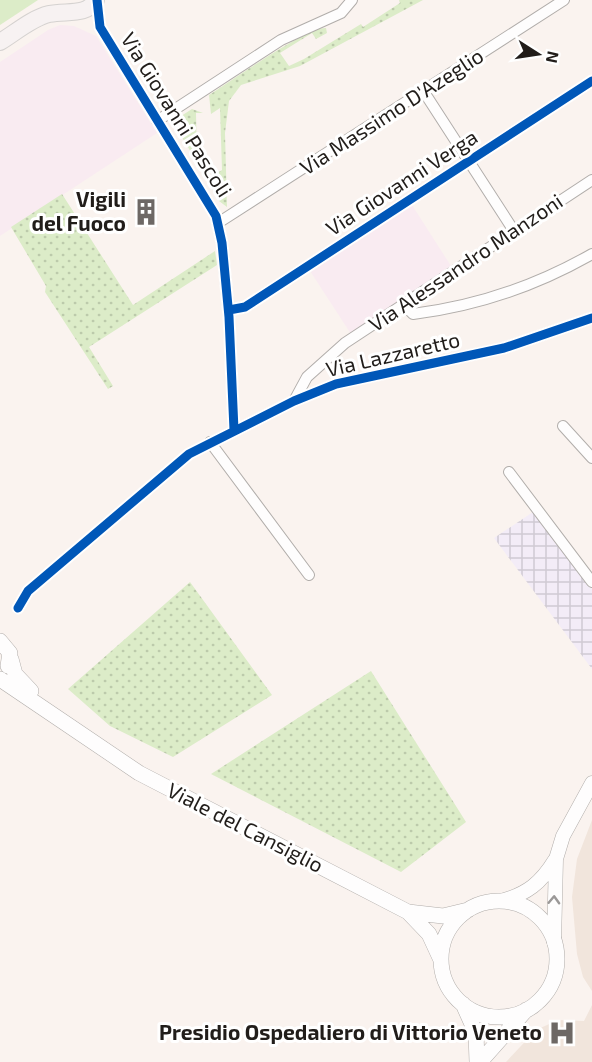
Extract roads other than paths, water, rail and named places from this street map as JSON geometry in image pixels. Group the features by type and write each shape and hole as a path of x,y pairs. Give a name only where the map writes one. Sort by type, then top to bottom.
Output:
{"main road":[{"path":"0,42 40,17 52,0"},
{"path":"61,0 76,12"},
{"path":"40,17 87,10 96,0"},
{"name":"Viale del Cansiglio","path":"1,641 11,659 15,674 21,682 86,738"},
{"path":"0,674 6,670 11,659"},
{"name":"Viale del Cansiglio","path":"0,680 154,781 408,912 429,934 441,960"},
{"path":"501,901 528,909 548,929 554,942 556,961 547,991 527,1009 479,1062 476,1032 463,1004 447,985 441,960 448,932 468,910 490,902 501,901"},
{"name":"Viale del Cansiglio","path":"408,912 443,916 468,910"},
{"path":"463,1004 474,1011 494,1016 515,1014 527,1009"}],"street":[{"name":"Via Giovanni Pascoli","path":"96,0 99,25 199,186 218,223 229,310 234,430"},
{"path":"157,121 281,40 341,13 352,0"},
{"name":"Via Massimo D'Azeglio","path":"218,223 564,0"},
{"name":"Via Giovanni Pascoli","path":"76,12 99,25"},
{"name":"Via Giovanni Verga","path":"229,310 245,307 592,81"},
{"path":"424,92 514,231"},
{"name":"Via Alessandro Manzoni","path":"294,401 303,382 330,355 403,304 592,180"},
{"path":"403,304 413,314 483,300 530,286 592,254"},
{"name":"Via Lazzaretto","path":"18,608 28,591 189,454 210,442 294,401 356,379 518,345 592,318"},
{"path":"563,426 592,458"},
{"path":"210,442 309,575"},
{"path":"509,471 592,582"},
{"path":"554,942 556,859 563,836 592,783"},
{"path":"501,901 517,897 534,887 556,859"}],"place":[{"name":"Vigili del Fuoco","path":"146,212"},
{"name":"Presidio Ospedaliero di Vittorio Veneto","path":"562,1033"}]}
